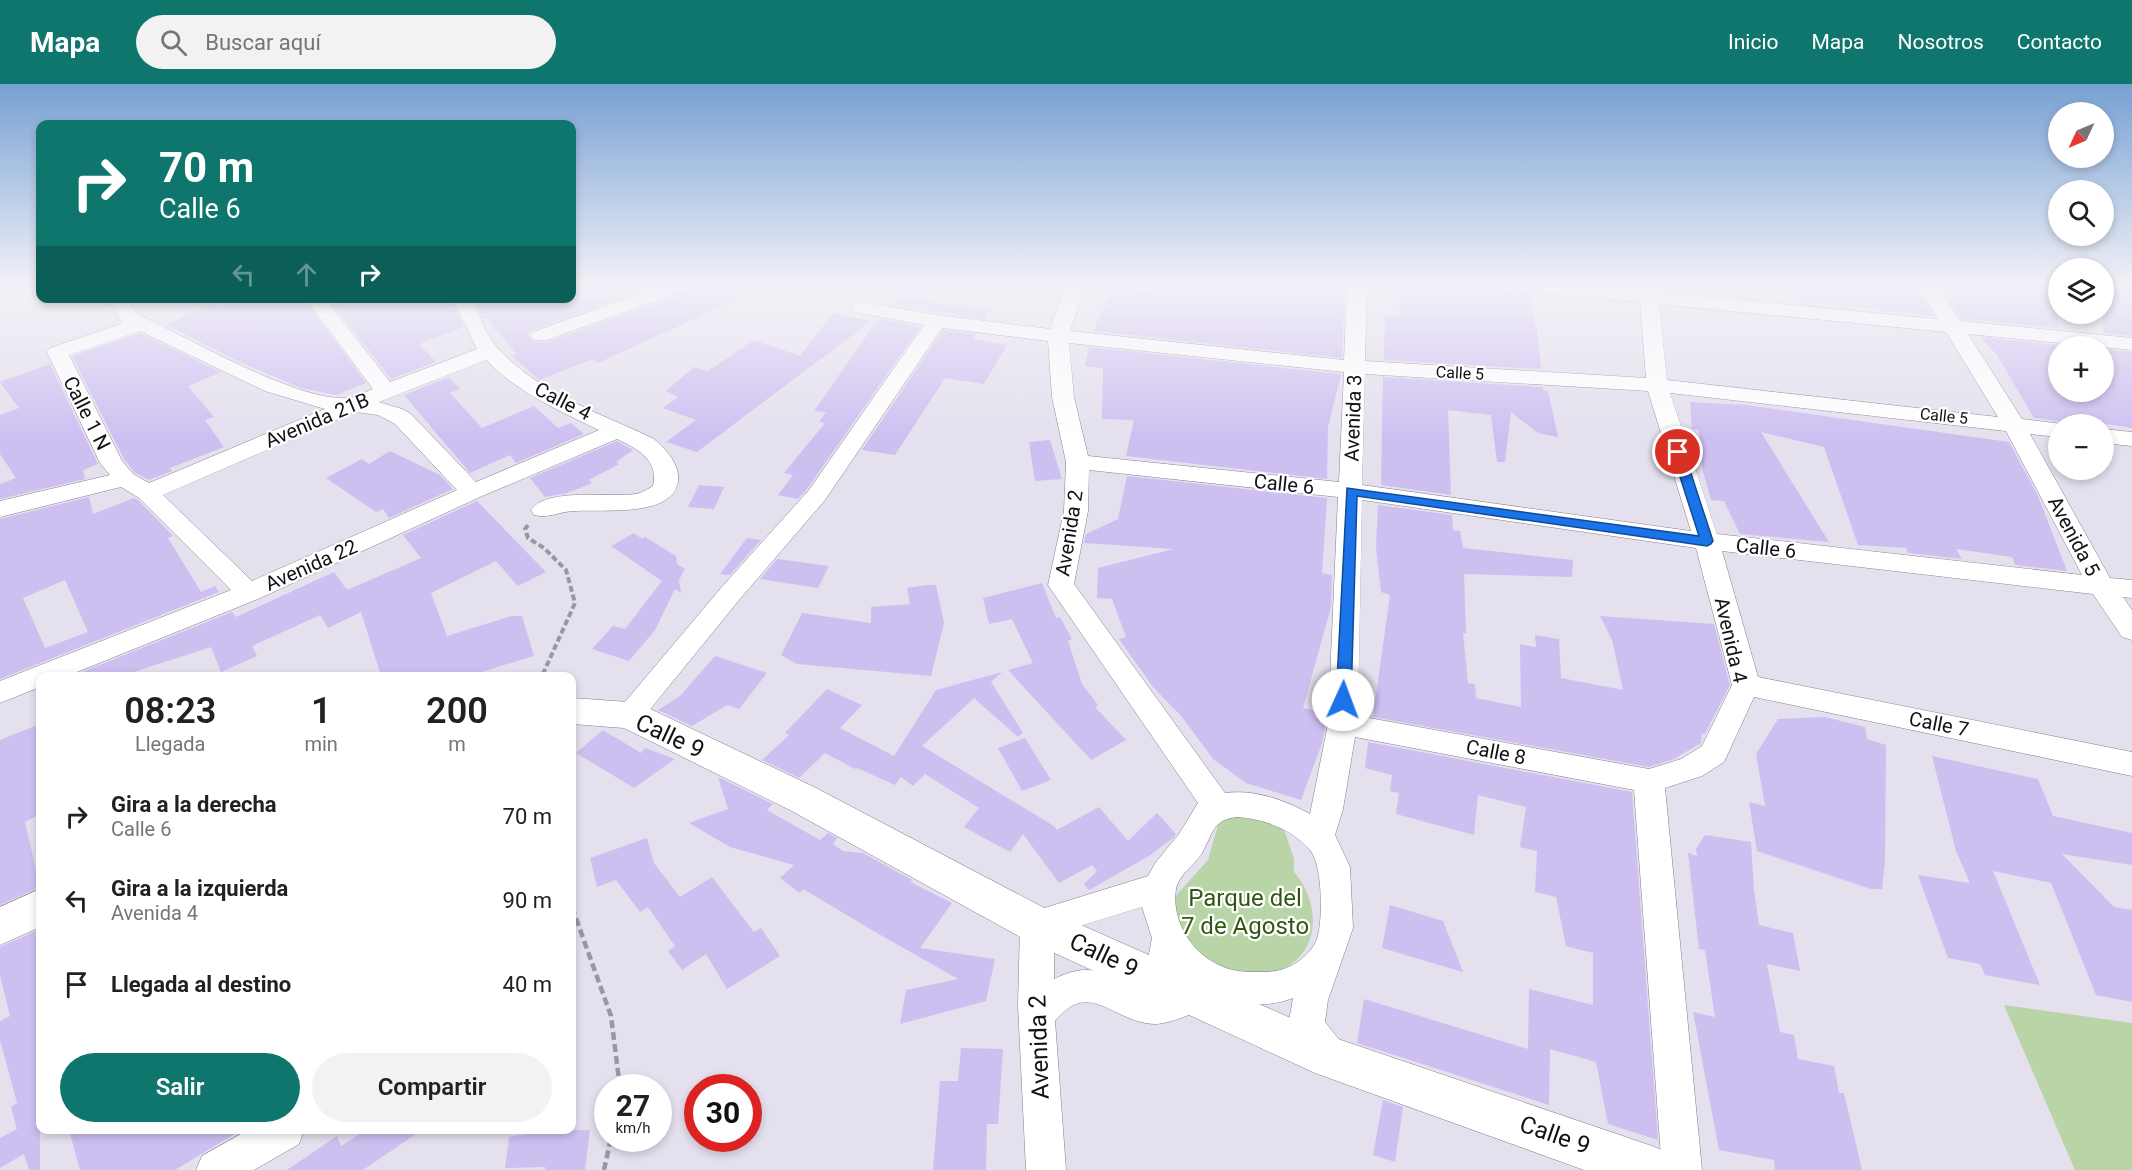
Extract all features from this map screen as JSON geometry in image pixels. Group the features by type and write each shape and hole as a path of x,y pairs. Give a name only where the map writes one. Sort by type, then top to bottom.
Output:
{"street":[{"name":"Calle 1 N","path":"107,336 57,352 112,463 125,478 147,493 249,593"},
{"path":"166,336 260,383 325,402 392,411 403,419 472,492"},
{"path":"343,336 386,391"},
{"name":"Calle 4","path":"481,336 489,351 538,390 646,444 661,458 668,475 664,490 648,500 568,502 555,504 543,510"},
{"path":"629,715 730,594 818,495 927,336"},
{"name":"Calle 5","path":"1058,336 1355,367 1656,385 2048,429"},
{"name":"Avenida 2","path":"1058,336 1063,397 1078,462 1076,511 1061,585 1218,808"},
{"name":"Avenida 3","path":"1319,836 1328,809 1342,724 1356,336"},
{"name":"Avenida 4","path":"1649,781 1691,768 1713,754 1746,685 1707,541 1656,385 1652,336"},
{"name":"Avenida 5","path":"1959,336 2014,424 2101,585 2132,630"},
{"path":"2053,336 2132,344"},
{"name":"Avenida 21B","path":"147,493 386,391 489,351"},
{"name":"Avenida 22","path":"50,672 249,593 472,492 618,430"},
{"path":"2114,437 2132,439"},
{"name":"Calle 6","path":"1078,462 1351,491 1707,541 2132,589"},
{"path":"0,509 125,478"},
{"name":"Avenida 22","path":"0,692 36,678"},
{"name":"Calle 7","path":"1746,685 2132,764"},
{"name":"Calle 9","path":"576,711 629,715 803,799 1037,925 1206,989 1331,1058 1595,1160 1652,1170"},
{"name":"Calle 8","path":"1342,724 1649,781"},
{"path":"1649,781 1682,1170"},
{"path":"1323,962 1302,979 1275,988 1206,989 1173,981 1166,954 1169,940 1159,914 1161,886 1170,866 1188,848 1208,813 1226,805 1261,808 1285,816 1319,836 1331,855 1337,915 1334,940 1323,962 1306,1014 1306,1027 1331,1058"},
{"path":"1037,925 1071,912 1161,886"},
{"path":"0,927 36,909"},
{"name":"Avenida 2","path":"1037,925 1037,1020 1046,1170"},
{"path":"1037,1020 1039,1013 1051,999 1066,989 1083,984 1095,984 1133,1002 1156,1008 1206,989"},
{"path":"216,1170 278,1134"}],"path":[{"path":"543,510 530,520 525,529 528,538 544,548 566,570 575,603 544,672"},
{"path":"576,918 611,1016 618,1074"},
{"path":"604,1170 608,1152"}],"green space":[{"name":"Parque del 7 de Agosto","path":"1226,811 1256,815 1284,829 1294,859 1294,872 1309,899 1312,928 1309,942 1302,954 1291,964 1276,972 1233,971 1212,964 1187,942 1177,924 1172,900 1208,860 1218,825"},
{"path":"2004,1005 2132,1023 2132,1170 2075,1170"}],"building":[{"path":"132,336 146,336 221,372 188,386 214,417 205,420 224,447 170,468 172,471 149,480 134,472 124,459 72,356"},
{"path":"187,336 331,336 366,383 336,395 301,388 242,363"},
{"path":"357,336 441,336 419,344 436,362 391,379"},
{"path":"501,336 528,336 533,342 547,342 565,336 658,336 598,363 593,359 539,380 512,356 517,354"},
{"path":"816,336 852,336 697,452 666,442 696,420 663,408 678,397 666,391 694,367 708,371 754,340 800,356"},
{"path":"866,336 914,336 807,489 798,499 778,495 793,475 784,473 825,423 819,422 826,412 814,411"},
{"path":"939,336 975,336 973,339 1007,345 984,384 945,378 895,455 862,450"},
{"path":"1136,336 1343,336 1342,358"},
{"path":"1385,336 1538,336 1541,369 1384,360"},
{"path":"1980,337 2048,344 2048,402 2114,402 2114,350 2132,352 2132,428 2114,425 2114,414 2048,414 2048,420 2034,418 1997,355"},
{"path":"1089,347 1341,374 1328,427 1327,479 1126,456 1134,420 1102,419 1103,368 1085,366"},
{"path":"50,364 98,464 83,470 85,479 0,499 0,484 16,478 0,454 0,415 19,408 0,382"},
{"path":"449,377 460,389 450,393 482,428 534,406 558,428 571,423 584,434 516,463 510,455 470,473 404,395"},
{"path":"1383,377 1543,387 1543,390 1548,391 1558,437 1538,433 1511,412 1505,462 1497,462 1491,415 1448,410 1451,495 1381,485"},
{"path":"1690,402 1746,405 2009,442 2038,496 2067,571 2015,565 2012,557 1956,549 1962,559 1908,553 1906,548 1858,545 1824,447 1761,432 1829,542 1740,534 1724,501 1711,500 1702,468 1699,430 1692,429"},
{"path":"1050,440 1062,479 1035,481 1029,442"},
{"path":"617,441 633,450 616,462 619,464 589,480 592,483 567,493 545,497 530,478"},
{"path":"390,451 440,475 453,489 389,518 383,509 376,512 326,478 362,459 369,464"},
{"path":"1127,476 1327,498 1322,573 1332,575 1331,607 1303,708 1326,713 1326,724 1321,746 1301,800 1246,783 1213,759 1182,717 1153,687 1119,639 1126,637 1112,599 1097,598 1098,568 1174,549 1084,543 1086,534 1118,519"},
{"path":"699,485 724,487 714,509 688,507"},
{"path":"89,497 93,514 134,498 173,536 168,538 201,592 215,586 219,592 0,679 0,519","holes":["65,580 88,632 45,648 23,598"]},
{"path":"477,501 546,572 518,586 496,561 431,593 447,636 512,616 522,616 534,656 481,672 380,672 361,612 328,628 320,615 252,646 257,656 221,672 211,647 134,672 82,672 232,612 236,617 334,572 347,590 421,558 403,535"},
{"path":"1378,505 1452,515 1453,530 1460,531 1463,548 1573,560 1572,577 1464,574 1466,633 1463,633 1468,683 1475,684 1476,698 1521,707 1520,644 1536,647 1535,635 1559,639 1561,678 1623,690 1612,640 1600,616 1714,624 1730,685 1705,734 1702,733 1701,743 1674,759 1649,767 1373,717 1390,595 1381,592 1376,548"},
{"path":"634,533 676,556 677,564 685,569 679,580 681,593 675,589 655,630 629,661 592,649 613,626 625,629 662,581 611,546"},
{"path":"747,538 761,540 730,575 720,574"},
{"path":"777,559 829,566 818,588 760,579"},
{"path":"1042,583 1056,618 1060,617 1072,639 1068,641 1082,684 1098,705 1095,707 1126,740 1091,760 1008,670 1033,663 1012,619 989,624 983,598"},
{"path":"936,585 944,623 931,676 797,664 781,655 802,613 871,623 871,607 910,604 907,588"},
{"path":"715,656 767,673 739,709 727,705 692,726 658,710 680,696"},
{"path":"1002,672 991,682 1023,733 1018,737 974,698 922,746 1054,826 1057,830 1099,807 1128,841 1157,813 1176,834 1173,838 1149,856 1089,890 1084,884 1097,871 1092,865 1059,883 1023,834 1010,852 964,827 979,808 925,774 913,786 901,777 895,785 855,769 825,753 799,778 762,760 789,735 785,733 827,689 862,705 840,728 894,756 936,690"},
{"path":"1825,717 1865,727 1867,739 1886,745 1885,862 1882,889 1871,889 1757,851 1749,802 1765,806 1756,754 1778,719"},
{"path":"36,726 36,816 25,822 36,870 36,889 0,905 0,740"},
{"path":"603,730 641,753 645,748 675,759 634,788 576,753"},
{"path":"1025,738 1051,780 1022,791 998,748"},
{"path":"1368,742 1632,792 1658,1140 1608,1124 1596,1062 1550,1049 1549,1105 1357,1043 1364,999 1528,1049 1529,989 1593,1005 1593,953 1566,946 1556,897 1535,892 1537,851 1520,847 1526,807 1478,795 1474,835 1396,814 1399,793 1390,791 1392,775 1365,768"},
{"path":"1932,756 2038,779 2053,816 2132,833 2132,865 2062,854 2114,907 2132,910 2132,1002 2096,995 2051,883 1993,871 2040,985 1985,975 1980,964 1948,958 1918,875 1970,883 1956,851"},
{"path":"718,777 773,804 767,810 820,840 828,833 837,838 833,844 843,851 863,853 912,880 910,882 952,903 920,948 995,959 986,1001 900,1024 906,990 958,979 803,889 800,893 780,878 794,865 730,847 689,823 728,809"},
{"path":"1705,835 1751,842 1759,925 1793,933 1800,971 1767,964 1780,1032 1794,1035 1798,1059 1834,1066 1839,1093 1844,1093 1862,1170 1775,1170 1774,1160 1719,1150 1693,1012 1715,1017 1705,950 1699,949 1688,853 1697,856 1696,849"},
{"path":"647,838 654,863 680,897 712,877 754,932 761,928 780,956 727,989 706,954 682,970 668,951 675,946 648,907 640,912 616,880 597,887 590,858"},
{"path":"1390,905 1443,921 1463,972 1382,948"},
{"path":"36,931 36,1134 40,1134 40,1170 29,1170 24,1154 0,1168 0,1138 17,1129 11,1107 17,1103 0,1040 0,1021 10,1016 0,975 0,947"},
{"path":"961,1048 1003,1049 998,1124 987,1124 986,1170 933,1170 940,1081 958,1081"},
{"path":"1383,1100 1403,1107 1395,1162 1373,1155"},
{"path":"576,1130 590,1130 585,1170 545,1170 545,1167 505,1168 509,1137 527,1134 576,1134"},
{"path":"70,1134 234,1134 175,1170 80,1170"},
{"path":"360,1134 416,1134 363,1170 287,1170 337,1136 341,1146"}],"route":[{"path":"1343,700 1351,491 1707,541 1678,452"}]}
